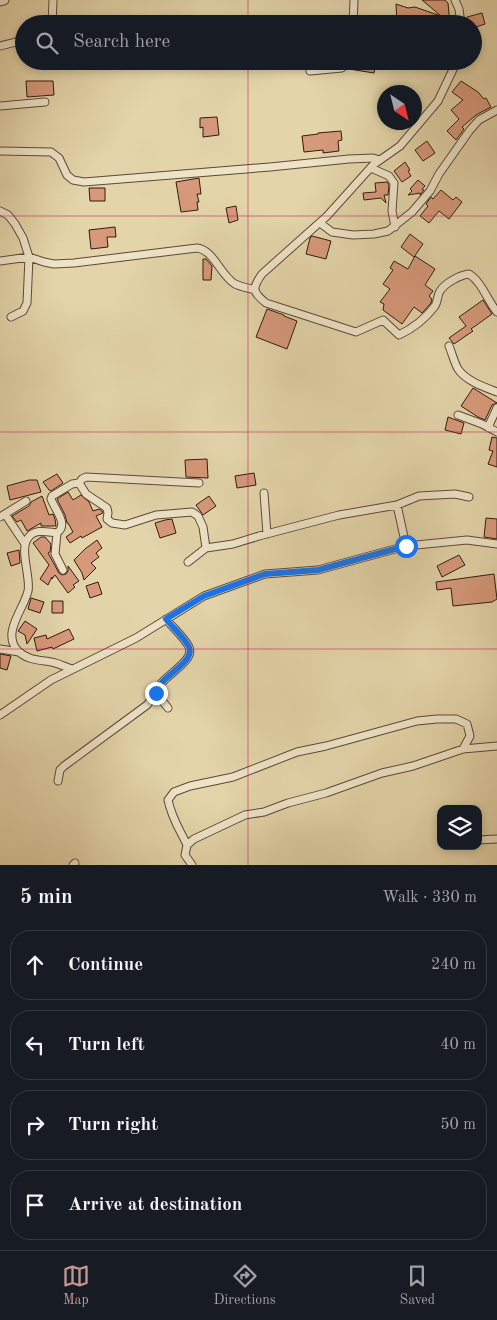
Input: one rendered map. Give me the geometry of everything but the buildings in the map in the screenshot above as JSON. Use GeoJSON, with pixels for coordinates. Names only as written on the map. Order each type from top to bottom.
{"type":"FeatureCollection","features":[{"type":"Feature","properties":{"kind":"street"},"geometry":{"type":"LineString","coordinates":[[0,1],[4,0]]}},
{"type":"Feature","properties":{"kind":"street"},"geometry":{"type":"LineString","coordinates":[[52,15],[53,0]]}},
{"type":"Feature","properties":{"kind":"street"},"geometry":{"type":"LineString","coordinates":[[353,15],[354,0]]}},
{"type":"Feature","properties":{"kind":"street"},"geometry":{"type":"LineString","coordinates":[[455,0],[460,15]]}},
{"type":"Feature","properties":{"kind":"street"},"geometry":{"type":"LineString","coordinates":[[0,46],[15,42]]}},
{"type":"Feature","properties":{"kind":"street"},"geometry":{"type":"LineString","coordinates":[[454,70],[438,101],[400,146],[371,168],[320,222],[262,274],[255,284],[255,290],[258,296],[266,303],[342,328],[356,332],[383,320],[400,335],[421,322],[437,304],[440,292],[450,282],[460,275],[469,274],[476,278],[497,312]]}},
{"type":"Feature","properties":{"kind":"street"},"geometry":{"type":"LineString","coordinates":[[0,106],[45,102]]}},
{"type":"Feature","properties":{"kind":"street"},"geometry":{"type":"LineString","coordinates":[[320,222],[332,232],[353,235],[374,234],[388,231],[395,227],[412,212],[430,191],[439,174],[470,130],[479,120],[497,110]]}},
{"type":"Feature","properties":{"kind":"street"},"geometry":{"type":"LineString","coordinates":[[0,151],[51,152],[59,158],[67,175],[73,180],[84,182],[349,159],[373,158],[380,160]]}},
{"type":"Feature","properties":{"kind":"street"},"geometry":{"type":"LineString","coordinates":[[371,168],[389,176],[394,184],[392,211],[395,227]]}},
{"type":"Feature","properties":{"kind":"street"},"geometry":{"type":"LineString","coordinates":[[0,211],[8,215],[16,224],[29,257],[26,303],[23,311],[10,317]]}},
{"type":"Feature","properties":{"kind":"street"},"geometry":{"type":"LineString","coordinates":[[0,262],[29,257],[54,264],[64,264],[203,248],[234,284],[255,290]]}},
{"type":"Feature","properties":{"kind":"street"},"geometry":{"type":"LineString","coordinates":[[449,346],[463,375],[481,386],[497,392]]}},
{"type":"Feature","properties":{"kind":"street"},"geometry":{"type":"LineString","coordinates":[[489,428],[497,408]]}},
{"type":"Feature","properties":{"kind":"street"},"geometry":{"type":"LineString","coordinates":[[458,415],[497,432]]}},
{"type":"Feature","properties":{"kind":"street"},"geometry":{"type":"LineString","coordinates":[[63,570],[54,554],[57,533],[61,530],[62,520],[51,499],[52,496],[72,484],[79,483],[86,477],[199,483]]}},
{"type":"Feature","properties":{"kind":"street"},"geometry":{"type":"LineString","coordinates":[[79,483],[86,494],[107,508],[107,519],[112,523],[125,525],[156,515],[192,512],[198,516],[203,527],[206,548]]}},
{"type":"Feature","properties":{"kind":"street"},"geometry":{"type":"LineString","coordinates":[[264,493],[267,534]]}},
{"type":"Feature","properties":{"kind":"street"},"geometry":{"type":"LineString","coordinates":[[188,562],[206,548],[233,544],[339,515],[397,505],[419,496],[455,494],[469,497]]}},
{"type":"Feature","properties":{"kind":"street"},"geometry":{"type":"LineString","coordinates":[[25,544],[3,515],[26,501]]}},
{"type":"Feature","properties":{"kind":"street"},"geometry":{"type":"LineString","coordinates":[[397,505],[406,546]]}},
{"type":"Feature","properties":{"kind":"street"},"geometry":{"type":"LineString","coordinates":[[57,533],[41,531],[27,538],[25,544],[29,589],[14,625],[12,637],[14,646],[25,656],[72,669]]}},
{"type":"Feature","properties":{"kind":"street"},"geometry":{"type":"LineString","coordinates":[[0,715],[51,680],[136,638],[204,596],[265,574],[318,570],[406,546],[467,540],[497,544]]}},
{"type":"Feature","properties":{"kind":"street"},"geometry":{"type":"LineString","coordinates":[[58,781],[60,770],[64,766],[147,705],[156,693],[159,684],[181,666],[190,653],[186,642],[166,619]]}},
{"type":"Feature","properties":{"kind":"street"},"geometry":{"type":"LineString","coordinates":[[0,649],[19,652]]}},
{"type":"Feature","properties":{"kind":"street"},"geometry":{"type":"LineString","coordinates":[[156,693],[168,708]]}},
{"type":"Feature","properties":{"kind":"street"},"geometry":{"type":"LineString","coordinates":[[192,865],[185,855],[187,845],[172,818],[168,800],[174,792],[190,786],[233,776],[297,752],[417,721],[437,718],[456,719],[467,724],[470,736],[463,749]]}},
{"type":"Feature","properties":{"kind":"street"},"geometry":{"type":"LineString","coordinates":[[187,845],[208,832],[245,815],[264,812],[382,773],[413,766],[463,749],[497,746]]}},
{"type":"Feature","properties":{"kind":"street"},"geometry":{"type":"LineString","coordinates":[[482,840],[497,839]]}},
{"type":"Feature","properties":{"kind":"route"},"geometry":{"type":"LineString","coordinates":[[156,693],[159,684],[181,666],[190,653],[186,642],[166,619],[204,596],[265,574],[318,570],[406,546]]}}]}
